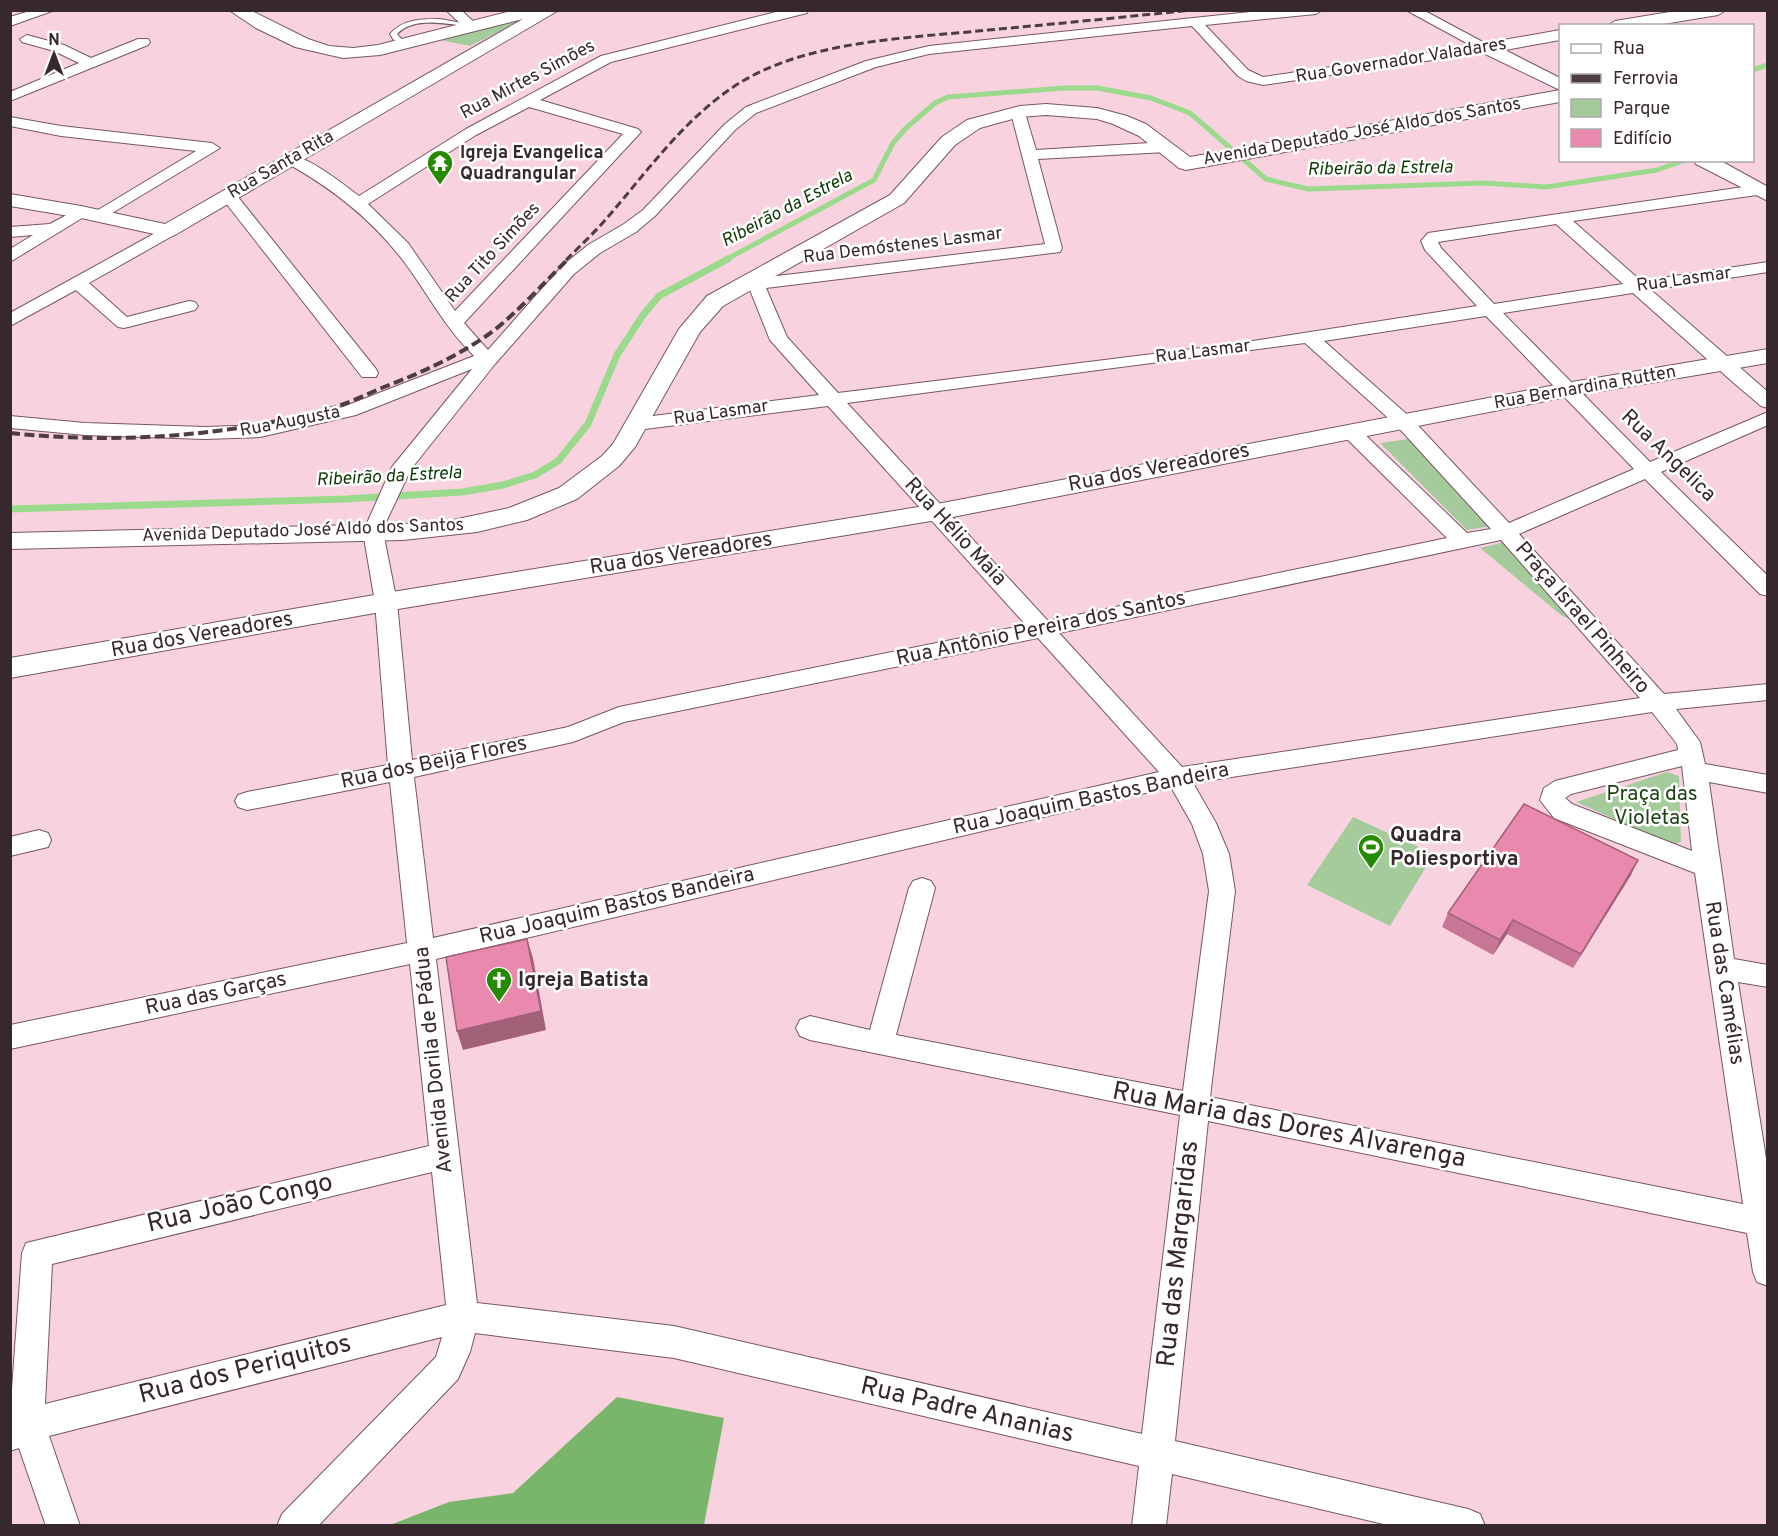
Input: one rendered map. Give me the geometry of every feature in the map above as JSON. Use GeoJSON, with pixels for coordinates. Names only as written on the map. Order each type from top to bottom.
{"type":"FeatureCollection","features":[{"type":"Feature","properties":{"kind":"street"},"geometry":{"type":"LineString","coordinates":[[11,21],[49,10]]}},
{"type":"Feature","properties":{"kind":"street"},"geometry":{"type":"LineString","coordinates":[[237,10],[292,39],[323,50],[363,53],[380,51],[470,25],[538,10]]}},
{"type":"Feature","properties":{"kind":"street"},"geometry":{"type":"LineString","coordinates":[[452,10],[470,25]]}},
{"type":"Feature","properties":{"kind":"street","name":"Rua Santa Rita"},"geometry":{"type":"LineString","coordinates":[[10,321],[551,10]]}},
{"type":"Feature","properties":{"kind":"street","name":"Rua Mirtes Simões"},"geometry":{"type":"LineString","coordinates":[[357,204],[471,132],[589,66],[626,52],[802,10]]}},
{"type":"Feature","properties":{"kind":"street"},"geometry":{"type":"LineString","coordinates":[[374,527],[402,468],[509,335],[568,270],[594,249],[630,228],[649,213],[730,127],[758,107],[851,71],[903,55],[978,43],[1316,10]]}},
{"type":"Feature","properties":{"kind":"street"},"geometry":{"type":"LineString","coordinates":[[1412,10],[1559,87]]}},
{"type":"Feature","properties":{"kind":"street"},"geometry":{"type":"LineString","coordinates":[[1623,24],[1718,10]]}},
{"type":"Feature","properties":{"kind":"street","name":"Rua Governador Valadares"},"geometry":{"type":"LineString","coordinates":[[1196,23],[1243,73],[1251,78],[1268,81],[1559,35]]}},
{"type":"Feature","properties":{"kind":"street"},"geometry":{"type":"LineString","coordinates":[[27,39],[59,48],[90,63]]}},
{"type":"Feature","properties":{"kind":"street"},"geometry":{"type":"LineString","coordinates":[[10,97],[143,42]]}},
{"type":"Feature","properties":{"kind":"street","name":"Avenida Deputado José Aldo dos Santos"},"geometry":{"type":"LineString","coordinates":[[10,541],[478,524],[530,510],[587,484],[609,464],[637,424],[670,362],[701,315],[715,301],[754,282],[897,199],[916,181],[950,140],[967,127],[993,117],[1018,113],[1074,111],[1107,116],[1138,127],[1186,164],[1559,88]]}},
{"type":"Feature","properties":{"kind":"street","name":"Rua Tito Simões"},"geometry":{"type":"LineString","coordinates":[[455,322],[633,132],[526,101]]}},
{"type":"Feature","properties":{"kind":"street"},"geometry":{"type":"LineString","coordinates":[[1018,113],[1028,155],[1166,147]]}},
{"type":"Feature","properties":{"kind":"street"},"geometry":{"type":"LineString","coordinates":[[10,121],[61,130],[213,148],[90,214],[53,229],[10,257]]}},
{"type":"Feature","properties":{"kind":"street","name":"Rua Demóstenes Lasmar"},"geometry":{"type":"LineString","coordinates":[[754,282],[1054,248],[1028,155]]}},
{"type":"Feature","properties":{"kind":"street"},"geometry":{"type":"LineString","coordinates":[[291,159],[322,175],[357,204],[401,247],[470,344],[489,360]]}},
{"type":"Feature","properties":{"kind":"street"},"geometry":{"type":"LineString","coordinates":[[1707,162],[1762,192]]}},
{"type":"Feature","properties":{"kind":"street"},"geometry":{"type":"LineString","coordinates":[[1560,219],[1762,192]]}},
{"type":"Feature","properties":{"kind":"street"},"geometry":{"type":"LineString","coordinates":[[228,195],[369,373]]}},
{"type":"Feature","properties":{"kind":"street"},"geometry":{"type":"LineString","coordinates":[[10,200],[168,231]]}},
{"type":"Feature","properties":{"kind":"street"},"geometry":{"type":"LineString","coordinates":[[1560,219],[1767,402]]}},
{"type":"Feature","properties":{"kind":"street","name":"Rua Angelica"},"geometry":{"type":"LineString","coordinates":[[1560,219],[1434,237],[1429,242],[1436,253],[1566,390],[1767,589]]}},
{"type":"Feature","properties":{"kind":"street"},"geometry":{"type":"LineString","coordinates":[[10,232],[53,229]]}},
{"type":"Feature","properties":{"kind":"street","name":"Rua Lasmar"},"geometry":{"type":"LineString","coordinates":[[637,424],[1221,351],[1488,308],[1767,267]]}},
{"type":"Feature","properties":{"kind":"street"},"geometry":{"type":"LineString","coordinates":[[77,282],[124,323],[189,306]]}},
{"type":"Feature","properties":{"kind":"street","name":"Rua Hélio Maia"},"geometry":{"type":"LineString","coordinates":[[754,282],[771,329],[779,340],[1045,629],[1177,777]]}},
{"type":"Feature","properties":{"kind":"street","name":"Praça Israel Pinheiro"},"geometry":{"type":"LineString","coordinates":[[1310,338],[1404,422],[1506,532],[1658,703]]}},
{"type":"Feature","properties":{"kind":"street","name":"Rua Bernardina Rutten"},"geometry":{"type":"LineString","coordinates":[[1404,422],[1566,390],[1767,356]]}},
{"type":"Feature","properties":{"kind":"street","name":"Rua Augusta"},"geometry":{"type":"LineString","coordinates":[[10,422],[85,429],[231,434],[261,432],[349,411],[475,361],[489,360]]}},
{"type":"Feature","properties":{"kind":"street"},"geometry":{"type":"LineString","coordinates":[[1506,532],[1767,418]]}},
{"type":"Feature","properties":{"kind":"street"},"geometry":{"type":"LineString","coordinates":[[1350,431],[1404,422]]}},
{"type":"Feature","properties":{"kind":"street"},"geometry":{"type":"LineString","coordinates":[[1350,431],[1462,540]]}},
{"type":"Feature","properties":{"kind":"street","name":"Rua dos Vereadores"},"geometry":{"type":"LineString","coordinates":[[10,668],[386,602],[937,512],[1350,431]]}},
{"type":"Feature","properties":{"kind":"street","name":"Avenida Dorila de Pádua"},"geometry":{"type":"LineString","coordinates":[[294,1526],[447,1368],[454,1352],[463,1316],[401,771],[386,602],[374,527]]}},
{"type":"Feature","properties":{"kind":"street","name":"Praça Israel Pinheiro"},"geometry":{"type":"LineString","coordinates":[[1462,540],[1506,532]]}},
{"type":"Feature","properties":{"kind":"street","name":"Rua Antônio Pereira dos Santos"},"geometry":{"type":"LineString","coordinates":[[619,715],[1045,629],[1462,540]]}},
{"type":"Feature","properties":{"kind":"street","name":"Rua Joaquim Bastos Bandeira"},"geometry":{"type":"LineString","coordinates":[[422,951],[1177,777],[1658,703],[1767,692]]}},
{"type":"Feature","properties":{"kind":"street","name":"Rua das Camélias"},"geometry":{"type":"LineString","coordinates":[[1658,703],[1688,742],[1693,763],[1707,867],[1763,1222],[1767,1272]]}},
{"type":"Feature","properties":{"kind":"street","name":"Rua dos Beija Flores"},"geometry":{"type":"LineString","coordinates":[[247,801],[573,734],[619,715]]}},
{"type":"Feature","properties":{"kind":"street"},"geometry":{"type":"LineString","coordinates":[[1707,867],[1563,811],[1552,800],[1553,794],[1563,787],[1693,763],[1767,784]]}},
{"type":"Feature","properties":{"kind":"street","name":"Rua das Margaridas"},"geometry":{"type":"LineString","coordinates":[[1149,1526],[1195,1106],[1222,891],[1216,854],[1204,823],[1177,777]]}},
{"type":"Feature","properties":{"kind":"street"},"geometry":{"type":"LineString","coordinates":[[10,847],[39,840]]}},
{"type":"Feature","properties":{"kind":"street"},"geometry":{"type":"LineString","coordinates":[[880,1044],[922,888]]}},
{"type":"Feature","properties":{"kind":"street","name":"Rua das Garças"},"geometry":{"type":"LineString","coordinates":[[10,1037],[422,951]]}},
{"type":"Feature","properties":{"kind":"street"},"geometry":{"type":"LineString","coordinates":[[1723,968],[1767,976]]}},
{"type":"Feature","properties":{"kind":"street","name":"Rua Maria das Dores Alvarenga"},"geometry":{"type":"LineString","coordinates":[[810,1028],[1763,1222]]}},
{"type":"Feature","properties":{"kind":"street","name":"Rua João Congo"},"geometry":{"type":"LineString","coordinates":[[19,1430],[37,1253],[444,1156]]}},
{"type":"Feature","properties":{"kind":"street","name":"Rua Padre Ananias"},"geometry":{"type":"LineString","coordinates":[[463,1316],[674,1342],[1468,1526]]}},
{"type":"Feature","properties":{"kind":"street","name":"Rua dos Periquitos"},"geometry":{"type":"LineString","coordinates":[[19,1430],[463,1316]]}},
{"type":"Feature","properties":{"kind":"street"},"geometry":{"type":"LineString","coordinates":[[19,1430],[63,1526]]}},
{"type":"Feature","properties":{"kind":"green space"},"geometry":{"type":"Polygon","coordinates":[[[525,18],[470,46],[435,39],[525,18]]]}},
{"type":"Feature","properties":{"kind":"green space"},"geometry":{"type":"Polygon","coordinates":[[[1408,439],[1492,526],[1467,530],[1380,443],[1408,439]]]}},
{"type":"Feature","properties":{"kind":"green space"},"geometry":{"type":"Polygon","coordinates":[[[1509,541],[1577,623],[1561,615],[1480,548],[1509,541]]]}},
{"type":"Feature","properties":{"kind":"green space","name":"Praça das Violetas"},"geometry":{"type":"Polygon","coordinates":[[[1667,772],[1679,776],[1681,842],[1672,845],[1576,802],[1667,772]]]}},
{"type":"Feature","properties":{"kind":"green space","name":"Quadra Poliesportiva"},"geometry":{"type":"Polygon","coordinates":[[[1353,817],[1434,854],[1390,926],[1307,885],[1353,817]]]}},
{"type":"Feature","properties":{"kind":"green space"},"geometry":{"type":"Polygon","coordinates":[[[617,1397],[724,1418],[704,1525],[390,1525],[449,1502],[513,1493],[617,1397]]]}},
{"type":"Feature","properties":{"kind":"building"},"geometry":{"type":"Polygon","coordinates":[[[1524,804],[1638,860],[1581,954],[1513,920],[1500,940],[1448,913],[1524,804]]]}},
{"type":"Feature","properties":{"kind":"building","name":"Igreja Batista"},"geometry":{"type":"Polygon","coordinates":[[[527,939],[541,1011],[457,1031],[446,957],[527,939]]]}},
{"type":"Feature","properties":{"kind":"waterway","name":"Ribeirão da Estrela"},"geometry":{"type":"LineString","coordinates":[[1754,69],[1768,65]]}},
{"type":"Feature","properties":{"kind":"waterway","name":"Ribeirão da Estrela"},"geometry":{"type":"LineString","coordinates":[[725,260],[874,180],[893,143],[906,128],[935,103],[948,97],[1064,88],[1097,88],[1151,98],[1190,113],[1266,179],[1308,189],[1484,183],[1546,187],[1657,170],[1679,162]]}},
{"type":"Feature","properties":{"kind":"waterway","name":"Ribeirão da Estrela"},"geometry":{"type":"LineString","coordinates":[[10,509],[346,499],[462,492],[503,485],[535,475],[558,461],[588,424],[617,355],[643,315],[659,296],[728,259]]}},
{"type":"Feature","properties":{"kind":"railway"},"geometry":{"type":"LineString","coordinates":[[566,260],[602,223],[692,120],[726,92],[754,75],[785,62],[818,52],[886,40],[1192,10]]}},
{"type":"Feature","properties":{"kind":"railway"},"geometry":{"type":"LineString","coordinates":[[10,433],[89,438],[169,436],[247,427],[332,408],[425,370],[477,342],[509,318],[568,259]]}},
{"type":"Feature","properties":{"kind":"place","name":"Igreja Evangelica Quadrangular"},"geometry":{"type":"Point","coordinates":[440,186]}},
{"type":"Feature","properties":{"kind":"place","name":"Quadra Poliesportiva"},"geometry":{"type":"Point","coordinates":[1371,870]}},
{"type":"Feature","properties":{"kind":"place","name":"Igreja Batista"},"geometry":{"type":"Point","coordinates":[499,1003]}}]}
